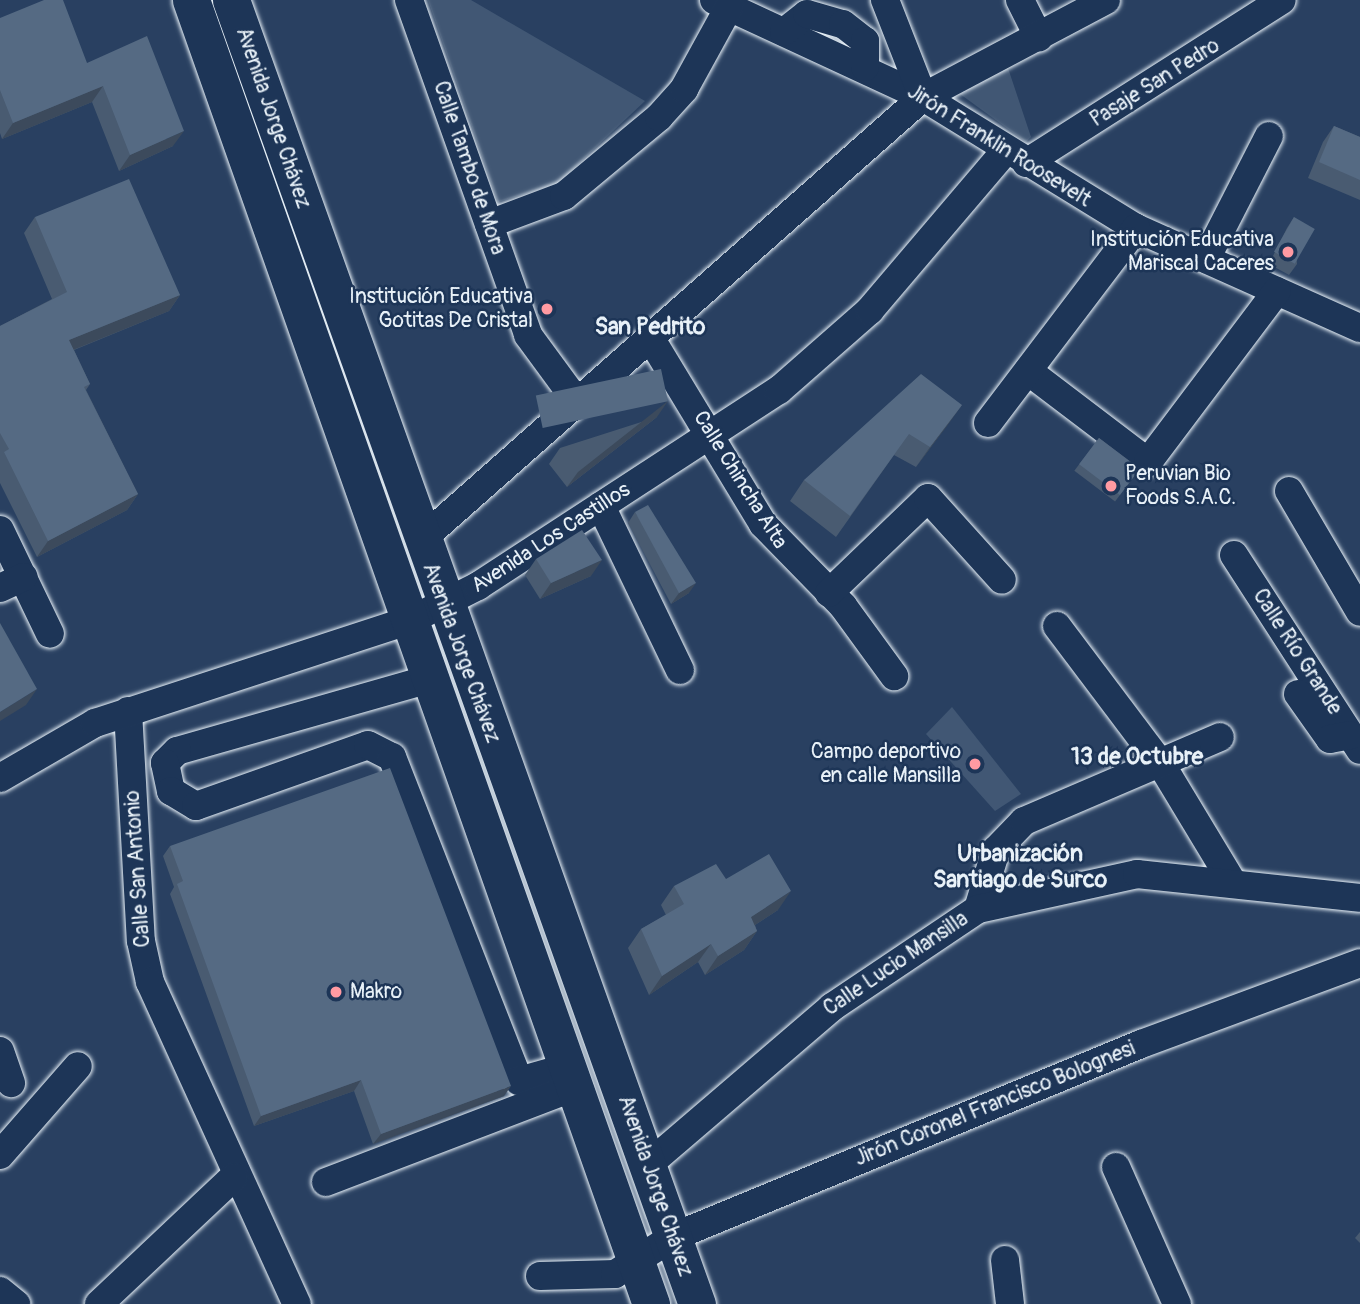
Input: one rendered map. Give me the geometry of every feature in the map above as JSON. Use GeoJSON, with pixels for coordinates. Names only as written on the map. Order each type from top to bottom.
{"type":"FeatureCollection","features":[{"type":"Feature","properties":{"kind":"main road","name":"Avenida Jorge Chávez"},"geometry":{"type":"LineString","coordinates":[[191,0],[428,613],[649,1164],[697,1304]]}},
{"type":"Feature","properties":{"kind":"main road","name":"Avenida Jorge Chávez"},"geometry":{"type":"LineString","coordinates":[[231,0],[421,540],[433,678],[651,1304]]}},
{"type":"Feature","properties":{"kind":"street","name":"Calle Tambo de Mora"},"geometry":{"type":"LineString","coordinates":[[410,0],[528,335],[578,403]]}},
{"type":"Feature","properties":{"kind":"street"},"geometry":{"type":"LineString","coordinates":[[885,0],[923,97]]}},
{"type":"Feature","properties":{"kind":"street"},"geometry":{"type":"LineString","coordinates":[[1020,0],[1039,38]]}},
{"type":"Feature","properties":{"kind":"street"},"geometry":{"type":"LineString","coordinates":[[421,540],[651,340],[923,97],[1039,38],[1106,0]]}},
{"type":"Feature","properties":{"kind":"street","name":"Pasaje San Pedro"},"geometry":{"type":"LineString","coordinates":[[1016,156],[1282,0]]}},
{"type":"Feature","properties":{"kind":"street"},"geometry":{"type":"LineString","coordinates":[[489,224],[565,196],[659,117],[684,89],[722,4]]}},
{"type":"Feature","properties":{"kind":"street","name":"Jirón Franklin Roosevelt"},"geometry":{"type":"LineString","coordinates":[[722,4],[791,24],[867,62],[1136,229],[1360,328]]}},
{"type":"Feature","properties":{"kind":"street"},"geometry":{"type":"LineString","coordinates":[[791,24],[811,5],[844,10],[869,34],[867,62]]}},
{"type":"Feature","properties":{"kind":"street"},"geometry":{"type":"LineString","coordinates":[[1206,259],[1269,136]]}},
{"type":"Feature","properties":{"kind":"street","name":"Avenida Los Castillos"},"geometry":{"type":"LineString","coordinates":[[0,778],[128,711],[428,613],[601,506],[779,390],[870,310],[1016,156]]}},
{"type":"Feature","properties":{"kind":"street"},"geometry":{"type":"LineString","coordinates":[[988,423],[1136,229]]}},
{"type":"Feature","properties":{"kind":"street"},"geometry":{"type":"LineString","coordinates":[[1028,372],[1148,462],[1277,291]]}},
{"type":"Feature","properties":{"kind":"street","name":"Calle Chincha Alta"},"geometry":{"type":"LineString","coordinates":[[651,340],[711,434],[763,524],[829,593],[894,676]]}},
{"type":"Feature","properties":{"kind":"street"},"geometry":{"type":"LineString","coordinates":[[1289,491],[1360,612]]}},
{"type":"Feature","properties":{"kind":"street"},"geometry":{"type":"LineString","coordinates":[[829,593],[928,498],[1002,580]]}},
{"type":"Feature","properties":{"kind":"street"},"geometry":{"type":"LineString","coordinates":[[601,506],[680,670]]}},
{"type":"Feature","properties":{"kind":"street"},"geometry":{"type":"LineString","coordinates":[[0,530],[12,583],[50,634]]}},
{"type":"Feature","properties":{"kind":"street","name":"Calle Río Grande"},"geometry":{"type":"LineString","coordinates":[[1234,555],[1355,742]]}},
{"type":"Feature","properties":{"kind":"street"},"geometry":{"type":"LineString","coordinates":[[1057,626],[1161,764],[1231,880]]}},
{"type":"Feature","properties":{"kind":"street"},"geometry":{"type":"LineString","coordinates":[[368,745],[196,806],[171,791],[165,763],[177,751],[433,678]]}},
{"type":"Feature","properties":{"kind":"street"},"geometry":{"type":"LineString","coordinates":[[1298,694],[1330,739],[1355,742]]}},
{"type":"Feature","properties":{"kind":"street"},"geometry":{"type":"LineString","coordinates":[[350,702],[368,745],[392,757],[519,1081],[572,1077]]}},
{"type":"Feature","properties":{"kind":"street","name":"Calle San Antonio"},"geometry":{"type":"LineString","coordinates":[[128,711],[141,941],[150,982],[234,1178],[297,1304]]}},
{"type":"Feature","properties":{"kind":"street"},"geometry":{"type":"LineString","coordinates":[[978,909],[1008,833],[1220,737]]}},
{"type":"Feature","properties":{"kind":"street","name":"Calle Lucio Mansilla"},"geometry":{"type":"LineString","coordinates":[[649,1164],[832,1007],[978,909],[1136,874],[1231,880],[1360,898]]}},
{"type":"Feature","properties":{"kind":"street","name":"Jirón Coronel Francisco Bolognesi"},"geometry":{"type":"LineString","coordinates":[[540,1276],[615,1274],[634,1258],[673,1237],[1141,1044],[1360,963]]}},
{"type":"Feature","properties":{"kind":"street"},"geometry":{"type":"LineString","coordinates":[[0,1051],[11,1083]]}},
{"type":"Feature","properties":{"kind":"street"},"geometry":{"type":"LineString","coordinates":[[0,1155],[78,1066]]}},
{"type":"Feature","properties":{"kind":"street"},"geometry":{"type":"LineString","coordinates":[[326,1182],[572,1077]]}},
{"type":"Feature","properties":{"kind":"street"},"geometry":{"type":"LineString","coordinates":[[1116,1167],[1177,1304]]}},
{"type":"Feature","properties":{"kind":"street"},"geometry":{"type":"LineString","coordinates":[[99,1304],[234,1178]]}},
{"type":"Feature","properties":{"kind":"street"},"geometry":{"type":"LineString","coordinates":[[1005,1260],[1010,1304]]}},
{"type":"Feature","properties":{"kind":"street"},"geometry":{"type":"LineString","coordinates":[[0,1291],[16,1304]]}},
{"type":"Feature","properties":{"kind":"shaded area"},"geometry":{"type":"Polygon","coordinates":[[[428,0],[471,0],[645,101],[557,184],[498,202],[428,0]]]}},
{"type":"Feature","properties":{"kind":"shaded area"},"geometry":{"type":"Polygon","coordinates":[[[1007,65],[1031,137],[1026,142],[960,94],[1007,65]]]}},
{"type":"Feature","properties":{"kind":"shaded area"},"geometry":{"type":"Polygon","coordinates":[[[443,631],[653,1219],[645,1219],[430,634],[443,631]]]}},
{"type":"Feature","properties":{"kind":"shaded area","name":"Campo deportivo en calle Mansilla"},"geometry":{"type":"Polygon","coordinates":[[[952,707],[1021,794],[995,811],[926,734],[952,707]]]}},
{"type":"Feature","properties":{"kind":"building"},"geometry":{"type":"Polygon","coordinates":[[[44,0],[63,0],[87,63],[147,36],[184,131],[130,155],[103,86],[13,123],[0,90],[0,18],[44,0]]]}},
{"type":"Feature","properties":{"kind":"building"},"geometry":{"type":"Polygon","coordinates":[[[1334,126],[1360,137],[1360,180],[1319,162],[1334,126]]]}},
{"type":"Feature","properties":{"kind":"building"},"geometry":{"type":"Polygon","coordinates":[[[129,179],[180,295],[69,340],[90,384],[84,387],[138,494],[48,541],[4,452],[9,449],[0,433],[0,326],[67,292],[35,217],[129,179]]]}},
{"type":"Feature","properties":{"kind":"building","name":"Institución Educativa Mariscal Caceres"},"geometry":{"type":"Polygon","coordinates":[[[1294,217],[1315,229],[1295,264],[1274,252],[1294,217]]]}},
{"type":"Feature","properties":{"kind":"building"},"geometry":{"type":"Polygon","coordinates":[[[661,369],[668,401],[543,428],[536,396],[661,369]]]}},
{"type":"Feature","properties":{"kind":"building"},"geometry":{"type":"Polygon","coordinates":[[[921,374],[962,405],[930,447],[909,434],[850,516],[804,480],[921,374]]]}},
{"type":"Feature","properties":{"kind":"building","name":"Peruvian Bio Foods S.A.C."},"geometry":{"type":"Polygon","coordinates":[[[1099,438],[1140,469],[1120,495],[1079,464],[1099,438]]]}},
{"type":"Feature","properties":{"kind":"building"},"geometry":{"type":"Polygon","coordinates":[[[648,505],[696,583],[679,593],[635,512],[648,505]]]}},
{"type":"Feature","properties":{"kind":"building"},"geometry":{"type":"Polygon","coordinates":[[[582,530],[602,560],[551,583],[536,559],[582,530]]]}},
{"type":"Feature","properties":{"kind":"building"},"geometry":{"type":"Polygon","coordinates":[[[0,623],[37,689],[0,712],[0,623]]]}},
{"type":"Feature","properties":{"kind":"building","name":"Makro"},"geometry":{"type":"Polygon","coordinates":[[[390,768],[511,1086],[381,1134],[361,1080],[261,1116],[177,884],[183,881],[170,846],[390,768]]]}},
{"type":"Feature","properties":{"kind":"building"},"geometry":{"type":"Polygon","coordinates":[[[769,854],[791,891],[751,917],[757,931],[718,956],[711,944],[662,976],[641,929],[684,904],[674,886],[716,864],[726,879],[769,854]]]}},
{"type":"Feature","properties":{"kind":"place","name":"Institución Educativa Mariscal Caceres"},"geometry":{"type":"Point","coordinates":[1288,252]}},
{"type":"Feature","properties":{"kind":"place","name":"Institución Educativa Gotitas De Cristal"},"geometry":{"type":"Point","coordinates":[547,309]}},
{"type":"Feature","properties":{"kind":"place","name":"Peruvian Bio Foods S.A.C."},"geometry":{"type":"Point","coordinates":[1111,486]}},
{"type":"Feature","properties":{"kind":"place","name":"Campo deportivo en calle Mansilla"},"geometry":{"type":"Point","coordinates":[975,764]}},
{"type":"Feature","properties":{"kind":"place","name":"Makro"},"geometry":{"type":"Point","coordinates":[336,992]}},
{"type":"Feature","properties":{"kind":"district","name":"San Pedrito"},"geometry":{"type":"Point","coordinates":[650,327]}},
{"type":"Feature","properties":{"kind":"district","name":"13 de Octubre"},"geometry":{"type":"Point","coordinates":[1137,757]}},
{"type":"Feature","properties":{"kind":"district","name":"Urbanización Santiago de Surco"},"geometry":{"type":"Point","coordinates":[1020,867]}}]}
